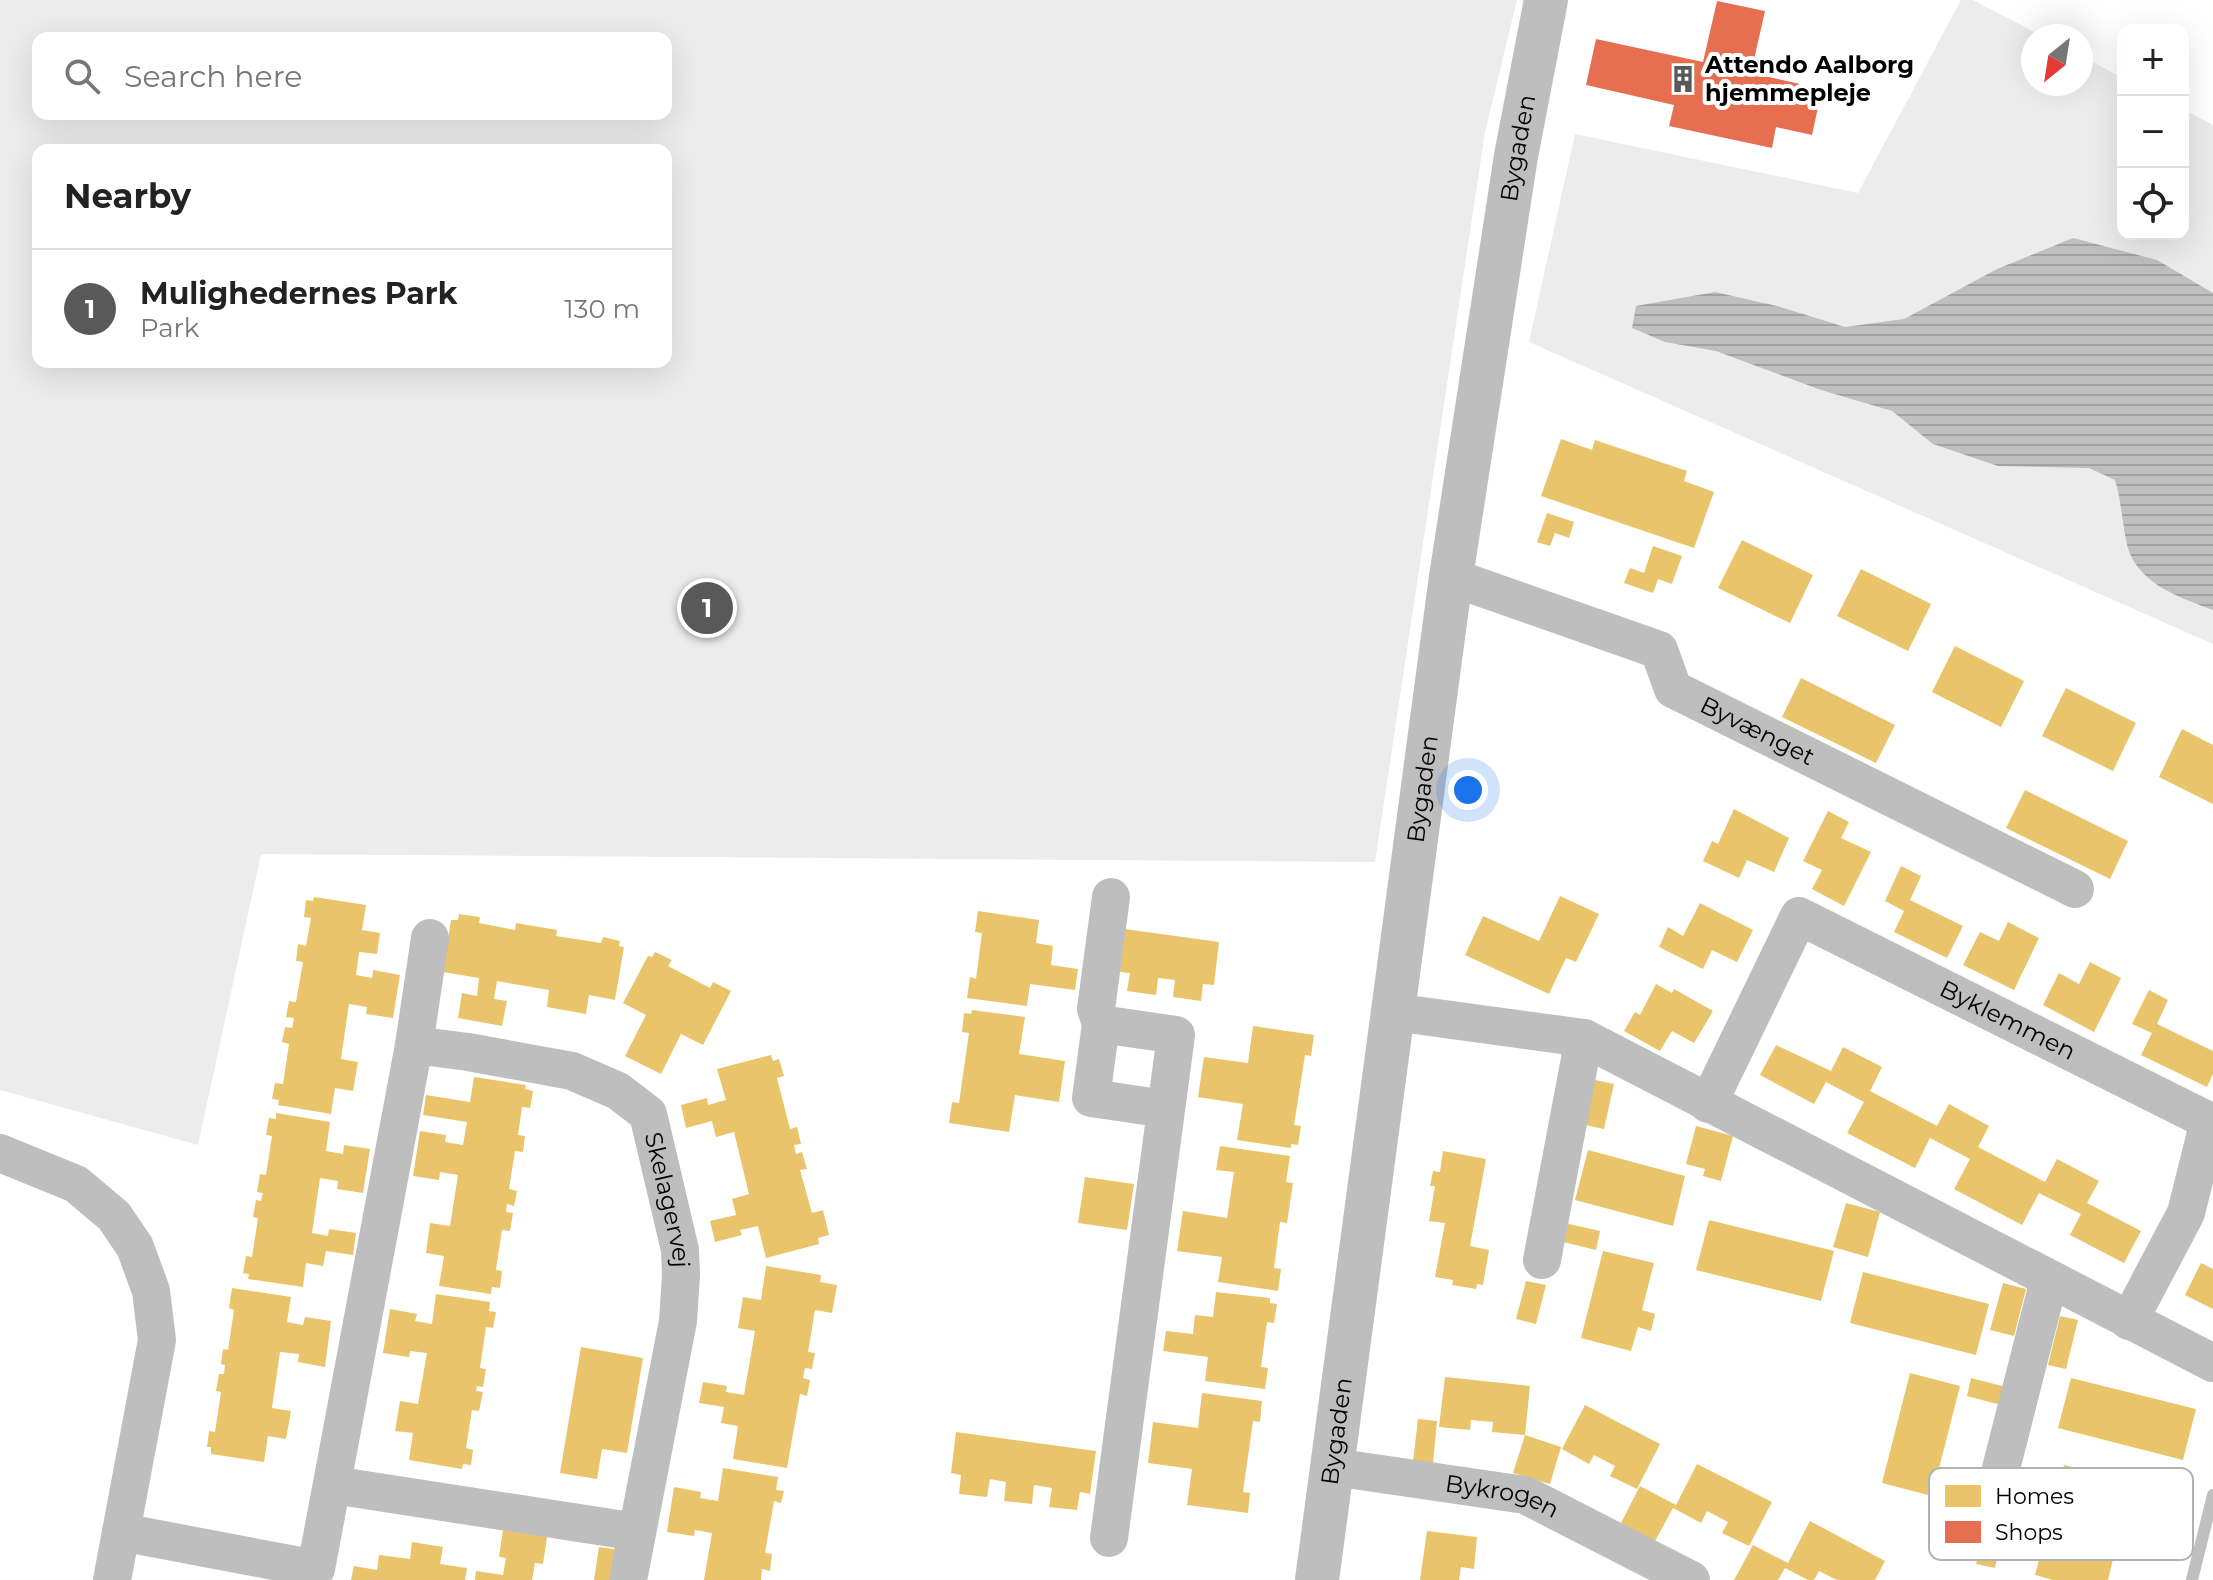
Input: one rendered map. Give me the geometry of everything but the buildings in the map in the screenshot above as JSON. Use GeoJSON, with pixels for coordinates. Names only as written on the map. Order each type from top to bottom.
{"type":"FeatureCollection","features":[{"type":"Feature","properties":{"kind":"street","name":"Bygaden"},"geometry":{"type":"LineString","coordinates":[[1317,1580],[1451,577],[1516,156],[1546,0]]}},
{"type":"Feature","properties":{"kind":"street","name":"Byvænget"},"geometry":{"type":"LineString","coordinates":[[1451,577],[1659,650],[1673,689],[2075,889]]}},
{"type":"Feature","properties":{"kind":"street"},"geometry":{"type":"LineString","coordinates":[[1111,897],[1096,1009],[1101,1024],[1091,1098],[1166,1109]]}},
{"type":"Feature","properties":{"kind":"street","name":"Byklemmen"},"geometry":{"type":"LineString","coordinates":[[1708,1104],[1799,916],[2209,1121],[2186,1213],[2129,1321]]}},
{"type":"Feature","properties":{"kind":"street"},"geometry":{"type":"LineString","coordinates":[[121,1532],[316,1569],[414,1045],[430,938]]}},
{"type":"Feature","properties":{"kind":"street"},"geometry":{"type":"LineString","coordinates":[[1393,1012],[1584,1038],[2213,1363]]}},
{"type":"Feature","properties":{"kind":"street"},"geometry":{"type":"LineString","coordinates":[[1101,1024],[1176,1035],[1109,1538]]}},
{"type":"Feature","properties":{"kind":"street"},"geometry":{"type":"LineString","coordinates":[[1542,1260],[1584,1038]]}},
{"type":"Feature","properties":{"kind":"street","name":"Skelagervej"},"geometry":{"type":"LineString","coordinates":[[414,1045],[572,1071],[618,1091],[648,1114],[680,1250],[681,1275],[678,1321],[628,1580]]}},
{"type":"Feature","properties":{"kind":"street"},"geometry":{"type":"LineString","coordinates":[[0,1153],[76,1184],[114,1216],[135,1247],[151,1291],[157,1340],[112,1580]]}},
{"type":"Feature","properties":{"kind":"street"},"geometry":{"type":"LineString","coordinates":[[2001,1468],[2049,1280]]}},
{"type":"Feature","properties":{"kind":"street","name":"Bykrogen"},"geometry":{"type":"LineString","coordinates":[[1333,1467],[1525,1495],[1667,1575]]}},
{"type":"Feature","properties":{"kind":"street"},"geometry":{"type":"LineString","coordinates":[[333,1485],[637,1532]]}},
{"type":"Feature","properties":{"kind":"shaded area"},"geometry":{"type":"Polygon","coordinates":[[[0,0],[1517,0],[1485,132],[1375,862],[261,854],[198,1145],[0,1090],[0,0]]]}},
{"type":"Feature","properties":{"kind":"shaded area"},"geometry":{"type":"Polygon","coordinates":[[[1961,0],[1973,0],[2021,25],[2021,96],[2093,96],[2093,62],[2117,75],[2117,240],[2189,240],[2189,112],[2213,125],[2213,644],[1529,342],[1575,134],[1858,193],[1961,0]]]}},
{"type":"Feature","properties":{"kind":"shaded area"},"geometry":{"type":"Polygon","coordinates":[[[2073,238],[2157,260],[2213,293],[2213,610],[2159,586],[2138,567],[2130,555],[2126,540],[2115,480],[2089,468],[1998,466],[1933,444],[1892,411],[1821,390],[1716,351],[1665,342],[1632,328],[1636,306],[1715,292],[1777,306],[1845,327],[1904,319],[1997,269],[2073,238]]]}},
{"type":"Feature","properties":{"kind":"waterway"},"geometry":{"type":"LineString","coordinates":[[2192,1580],[2213,1495]]}},
{"type":"Feature","properties":{"kind":"place","name":"Attendo Aalborg hjemmepleje"},"geometry":{"type":"Point","coordinates":[1683,79]}},
{"type":"Feature","properties":{"kind":"place","name":"Mulighedernes Park"},"geometry":{"type":"Point","coordinates":[707,608]}}]}
